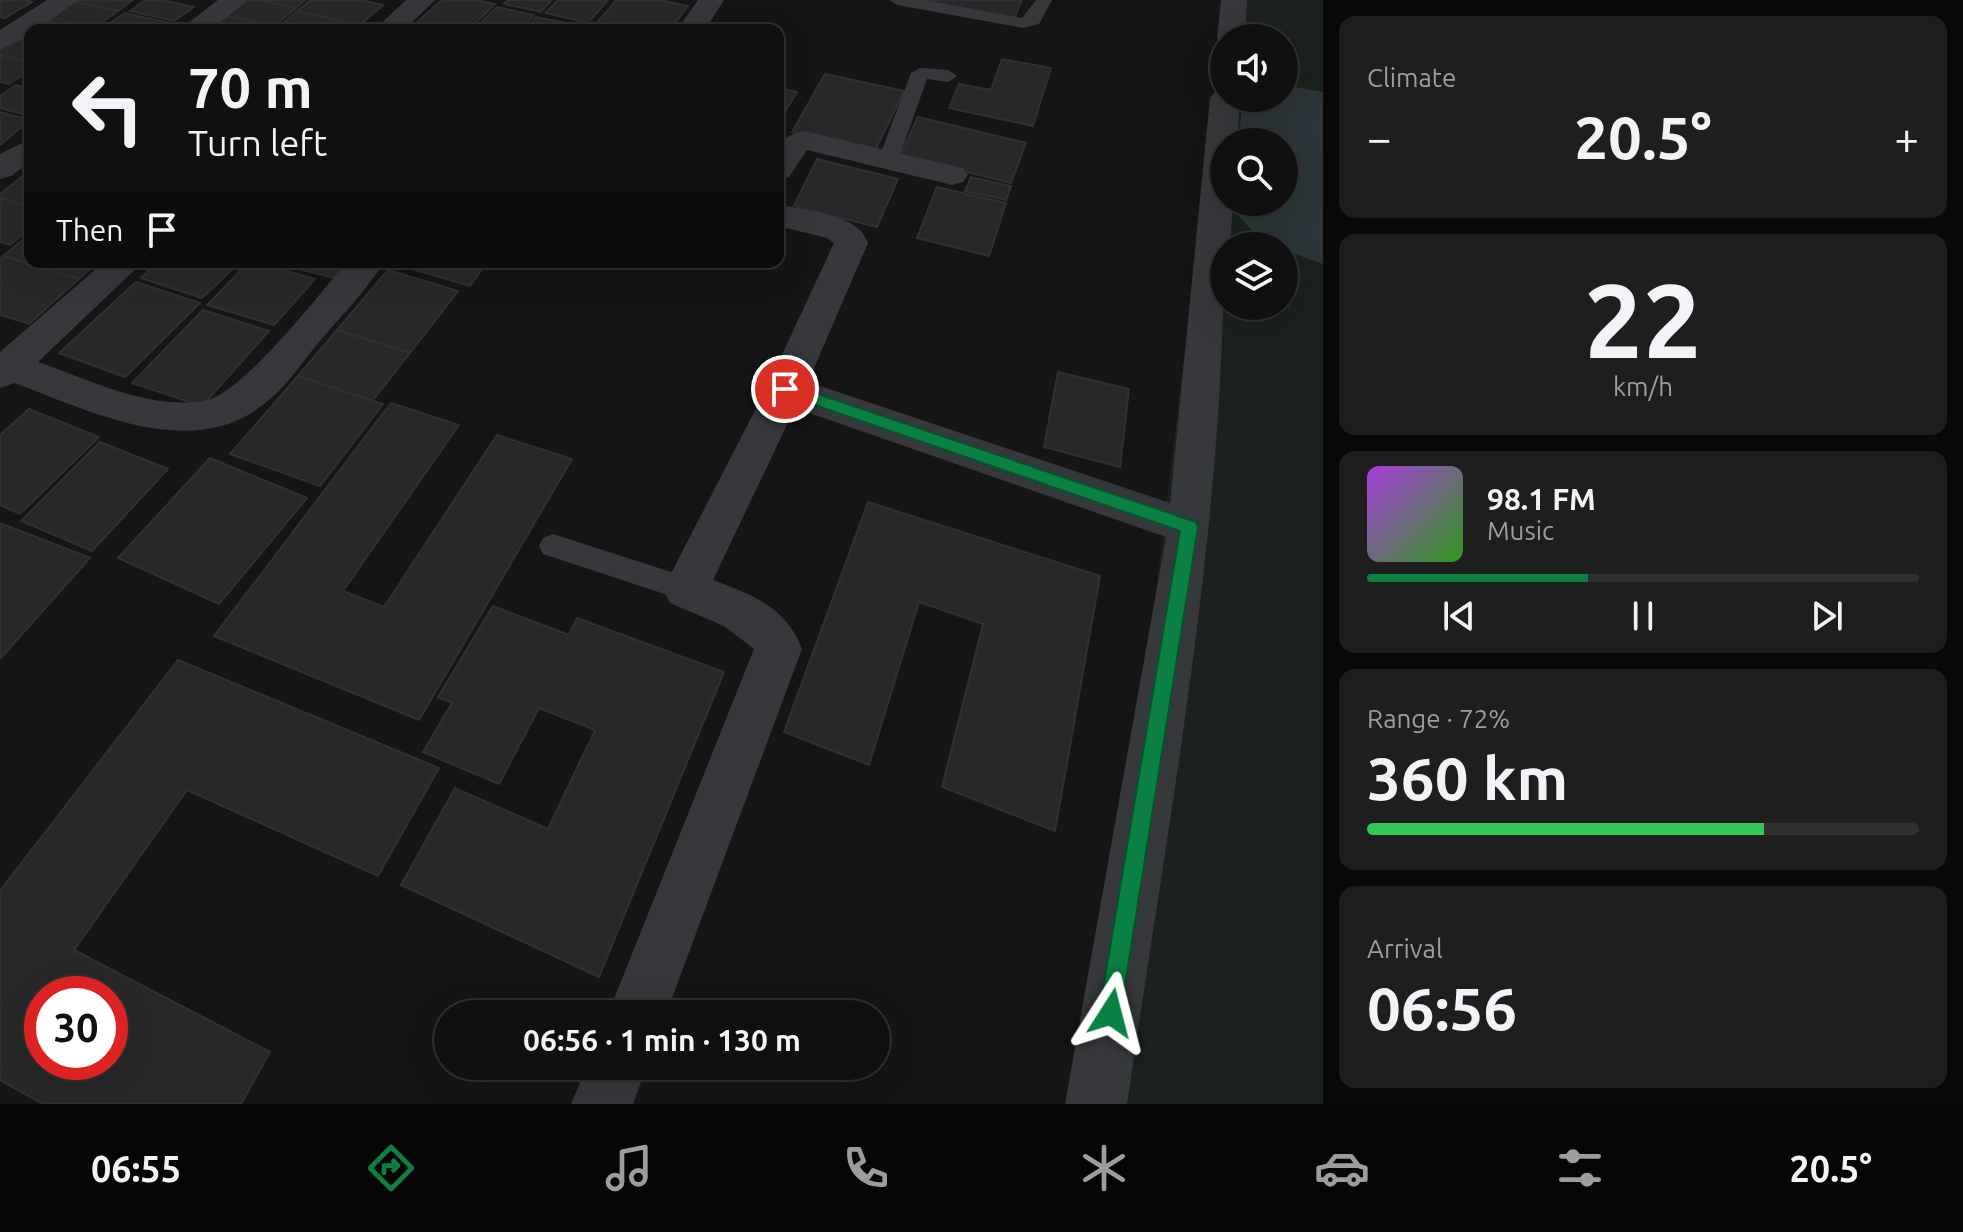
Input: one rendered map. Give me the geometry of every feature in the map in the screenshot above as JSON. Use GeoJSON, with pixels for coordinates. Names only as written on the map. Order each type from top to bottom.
{"type":"FeatureCollection","features":[{"type":"Feature","properties":{"kind":"street"},"geometry":{"type":"LineString","coordinates":[[28,24],[65,0]]}},
{"type":"Feature","properties":{"kind":"street"},"geometry":{"type":"LineString","coordinates":[[201,24],[235,0]]}},
{"type":"Feature","properties":{"kind":"street"},"geometry":{"type":"LineString","coordinates":[[397,24],[422,0]]}},
{"type":"Feature","properties":{"kind":"street"},"geometry":{"type":"LineString","coordinates":[[695,24],[711,0]]}},
{"type":"Feature","properties":{"kind":"street"},"geometry":{"type":"LineString","coordinates":[[1232,24],[1234,0]]}},
{"type":"Feature","properties":{"kind":"street"},"geometry":{"type":"LineString","coordinates":[[0,42],[24,26]]}},
{"type":"Feature","properties":{"kind":"street"},"geometry":{"type":"LineString","coordinates":[[1096,1104],[1189,527],[1224,112]]}},
{"type":"Feature","properties":{"kind":"street"},"geometry":{"type":"LineString","coordinates":[[784,160],[793,145],[804,140],[952,175]]}},
{"type":"Feature","properties":{"kind":"street"},"geometry":{"type":"LineString","coordinates":[[642,1000],[778,649],[777,639],[764,625],[686,589],[785,389],[851,243],[839,230],[784,216]]}},
{"type":"Feature","properties":{"kind":"street"},"geometry":{"type":"LineString","coordinates":[[4,370],[119,268]]}},
{"type":"Feature","properties":{"kind":"street"},"geometry":{"type":"LineString","coordinates":[[4,370],[166,417],[216,413],[236,405],[258,388],[362,268]]}},
{"type":"Feature","properties":{"kind":"street"},"geometry":{"type":"LineString","coordinates":[[785,389],[1189,527]]}},
{"type":"Feature","properties":{"kind":"street"},"geometry":{"type":"LineString","coordinates":[[602,1104],[611,1080]]}},
{"type":"Feature","properties":{"kind":"lane"},"geometry":{"type":"LineString","coordinates":[[897,0],[1023,23],[1033,20],[1044,0]]}},
{"type":"Feature","properties":{"kind":"lane"},"geometry":{"type":"LineString","coordinates":[[888,160],[920,73],[948,76]]}},
{"type":"Feature","properties":{"kind":"lane"},"geometry":{"type":"LineString","coordinates":[[553,546],[686,589]]}},
{"type":"Feature","properties":{"kind":"shaded area"},"geometry":{"type":"Polygon","coordinates":[[[1227,0],[1323,0],[1323,1104],[1094,1104],[1210,141],[1210,216],[1298,216],[1298,128],[1212,128],[1214,112],[1298,112],[1298,24],[1224,24],[1227,0]]]}},
{"type":"Feature","properties":{"kind":"shaded area"},"geometry":{"type":"Polygon","coordinates":[[[1298,88],[1323,92],[1323,264],[1298,255],[1298,232],[1253,232],[1239,216],[1298,216],[1298,128],[1240,128],[1241,112],[1298,112],[1298,88]]]}},
{"type":"Feature","properties":{"kind":"building"},"geometry":{"type":"Polygon","coordinates":[[[0,0],[32,2],[5,18],[0,17],[0,0]]]}},
{"type":"Feature","properties":{"kind":"building"},"geometry":{"type":"Polygon","coordinates":[[[68,0],[118,11],[100,24],[77,24],[43,16],[68,0]]]}},
{"type":"Feature","properties":{"kind":"building"},"geometry":{"type":"Polygon","coordinates":[[[70,0],[133,0],[118,11],[70,0]]]}},
{"type":"Feature","properties":{"kind":"building"},"geometry":{"type":"Polygon","coordinates":[[[145,0],[163,0],[194,7],[174,21],[130,11],[145,0]]]}},
{"type":"Feature","properties":{"kind":"building"},"geometry":{"type":"Polygon","coordinates":[[[247,0],[296,8],[276,24],[227,16],[247,0]]]}},
{"type":"Feature","properties":{"kind":"building"},"geometry":{"type":"Polygon","coordinates":[[[261,0],[305,0],[296,8],[261,0]]]}},
{"type":"Feature","properties":{"kind":"building"},"geometry":{"type":"Polygon","coordinates":[[[311,0],[361,0],[383,5],[361,24],[297,11],[311,0]]]}},
{"type":"Feature","properties":{"kind":"building"},"geometry":{"type":"Polygon","coordinates":[[[442,0],[476,0],[495,4],[474,24],[415,24],[442,0]]]}},
{"type":"Feature","properties":{"kind":"building"},"geometry":{"type":"Polygon","coordinates":[[[508,0],[552,0],[541,12],[504,4],[508,0]]]}},
{"type":"Feature","properties":{"kind":"building"},"geometry":{"type":"Polygon","coordinates":[[[558,0],[608,0],[588,23],[545,13],[558,0]]]}},
{"type":"Feature","properties":{"kind":"building"},"geometry":{"type":"Polygon","coordinates":[[[616,0],[659,0],[688,6],[674,24],[596,24],[616,0]]]}},
{"type":"Feature","properties":{"kind":"building"},"geometry":{"type":"Polygon","coordinates":[[[920,0],[1022,0],[1014,19],[920,0]]]}},
{"type":"Feature","properties":{"kind":"building"},"geometry":{"type":"Polygon","coordinates":[[[497,7],[534,15],[526,24],[479,24],[497,7]]]}},
{"type":"Feature","properties":{"kind":"building"},"geometry":{"type":"Polygon","coordinates":[[[297,11],[356,24],[282,24],[297,11]]]}},
{"type":"Feature","properties":{"kind":"building"},"geometry":{"type":"Polygon","coordinates":[[[125,13],[174,24],[109,24],[125,13]]]}},
{"type":"Feature","properties":{"kind":"building"},"geometry":{"type":"Polygon","coordinates":[[[227,16],[265,24],[217,24],[227,16]]]}},
{"type":"Feature","properties":{"kind":"building"},"geometry":{"type":"Polygon","coordinates":[[[536,17],[571,24],[530,24],[536,17]]]}},
{"type":"Feature","properties":{"kind":"building"},"geometry":{"type":"Polygon","coordinates":[[[43,19],[65,24],[36,24],[43,19]]]}},
{"type":"Feature","properties":{"kind":"building"},"geometry":{"type":"Polygon","coordinates":[[[19,35],[24,36],[24,61],[0,55],[0,47],[19,35]]]}},
{"type":"Feature","properties":{"kind":"building"},"geometry":{"type":"Polygon","coordinates":[[[0,55],[24,61],[24,74],[9,84],[0,82],[0,55]]]}},
{"type":"Feature","properties":{"kind":"building"},"geometry":{"type":"Polygon","coordinates":[[[1002,59],[1051,68],[1033,126],[949,108],[959,84],[991,90],[1002,59]]]}},
{"type":"Feature","properties":{"kind":"building"},"geometry":{"type":"Polygon","coordinates":[[[825,74],[904,91],[875,151],[792,132],[825,74]]]}},
{"type":"Feature","properties":{"kind":"building"},"geometry":{"type":"Polygon","coordinates":[[[16,85],[24,87],[24,114],[0,108],[0,96],[16,85]]]}},
{"type":"Feature","properties":{"kind":"building"},"geometry":{"type":"Polygon","coordinates":[[[784,89],[797,92],[784,113],[784,89]]]}},
{"type":"Feature","properties":{"kind":"building"},"geometry":{"type":"Polygon","coordinates":[[[0,112],[24,118],[24,125],[0,145],[0,112]]]}},
{"type":"Feature","properties":{"kind":"building"},"geometry":{"type":"Polygon","coordinates":[[[918,117],[1026,143],[1011,183],[900,155],[918,117]]]}},
{"type":"Feature","properties":{"kind":"building"},"geometry":{"type":"Polygon","coordinates":[[[817,159],[898,179],[877,227],[794,206],[817,159]]]}},
{"type":"Feature","properties":{"kind":"building"},"geometry":{"type":"Polygon","coordinates":[[[24,175],[24,205],[0,198],[0,194],[24,175]]]}},
{"type":"Feature","properties":{"kind":"building"},"geometry":{"type":"Polygon","coordinates":[[[971,177],[1011,186],[1006,200],[965,191],[971,177]]]}},
{"type":"Feature","properties":{"kind":"building"},"geometry":{"type":"Polygon","coordinates":[[[937,187],[1006,203],[989,256],[917,238],[937,187]]]}},
{"type":"Feature","properties":{"kind":"building"},"geometry":{"type":"Polygon","coordinates":[[[0,198],[24,205],[24,234],[10,245],[0,242],[0,198]]]}},
{"type":"Feature","properties":{"kind":"building"},"geometry":{"type":"Polygon","coordinates":[[[24,239],[24,262],[3,256],[24,239]]]}},
{"type":"Feature","properties":{"kind":"building"},"geometry":{"type":"Polygon","coordinates":[[[3,256],[24,262],[24,268],[43,268],[79,279],[29,324],[0,315],[0,259],[3,256]]]}},
{"type":"Feature","properties":{"kind":"building"},"geometry":{"type":"Polygon","coordinates":[[[43,268],[91,268],[79,279],[43,268]]]}},
{"type":"Feature","properties":{"kind":"building"},"geometry":{"type":"Polygon","coordinates":[[[152,268],[234,268],[202,298],[141,278],[152,268]]]}},
{"type":"Feature","properties":{"kind":"building"},"geometry":{"type":"Polygon","coordinates":[[[243,268],[276,268],[315,279],[274,325],[207,305],[243,268]]]}},
{"type":"Feature","properties":{"kind":"building"},"geometry":{"type":"Polygon","coordinates":[[[295,268],[343,268],[334,278],[295,268]]]}},
{"type":"Feature","properties":{"kind":"building"},"geometry":{"type":"Polygon","coordinates":[[[409,268],[483,268],[470,286],[409,268]]]}},
{"type":"Feature","properties":{"kind":"building"},"geometry":{"type":"Polygon","coordinates":[[[388,270],[458,291],[410,353],[337,330],[388,270]]]}},
{"type":"Feature","properties":{"kind":"building"},"geometry":{"type":"Polygon","coordinates":[[[136,282],[200,303],[125,377],[59,353],[136,282]]]}},
{"type":"Feature","properties":{"kind":"building"},"geometry":{"type":"Polygon","coordinates":[[[203,310],[269,331],[202,406],[132,383],[203,310]]]}},
{"type":"Feature","properties":{"kind":"building"},"geometry":{"type":"Polygon","coordinates":[[[337,330],[410,353],[372,401],[298,376],[337,330]]]}},
{"type":"Feature","properties":{"kind":"building"},"geometry":{"type":"Polygon","coordinates":[[[1058,372],[1129,389],[1120,467],[1044,447],[1058,372]]]}},
{"type":"Feature","properties":{"kind":"building"},"geometry":{"type":"Polygon","coordinates":[[[298,376],[383,404],[320,486],[230,454],[298,376]]]}},
{"type":"Feature","properties":{"kind":"building"},"geometry":{"type":"Polygon","coordinates":[[[391,403],[459,425],[343,591],[384,607],[497,435],[572,459],[419,720],[214,636],[391,403]]]}},
{"type":"Feature","properties":{"kind":"building"},"geometry":{"type":"Polygon","coordinates":[[[29,409],[99,437],[20,514],[0,505],[0,435],[29,409]]]}},
{"type":"Feature","properties":{"kind":"building"},"geometry":{"type":"Polygon","coordinates":[[[100,442],[168,469],[92,551],[21,521],[100,442]]]}},
{"type":"Feature","properties":{"kind":"building"},"geometry":{"type":"Polygon","coordinates":[[[210,458],[307,498],[219,604],[118,558],[210,458]]]}},
{"type":"Feature","properties":{"kind":"building"},"geometry":{"type":"Polygon","coordinates":[[[868,502],[1100,576],[1055,831],[942,787],[983,624],[919,602],[869,765],[784,732],[868,502]]]}},
{"type":"Feature","properties":{"kind":"building"},"geometry":{"type":"Polygon","coordinates":[[[0,523],[90,558],[0,659],[0,523]]]}},
{"type":"Feature","properties":{"kind":"building"},"geometry":{"type":"Polygon","coordinates":[[[493,606],[569,635],[577,618],[724,672],[599,977],[401,885],[455,788],[548,829],[595,730],[539,708],[499,784],[423,752],[452,703],[438,697],[493,606]]]}},
{"type":"Feature","properties":{"kind":"building"},"geometry":{"type":"Polygon","coordinates":[[[178,660],[439,768],[378,876],[187,790],[74,950],[124,976],[24,976],[24,1080],[128,1080],[128,978],[270,1052],[241,1104],[43,1104],[0,1080],[0,891],[178,660]]]}},
{"type":"Feature","properties":{"kind":"route"},"geometry":{"type":"LineString","coordinates":[[785,389],[1189,527],[1111,1013]]}}]}
